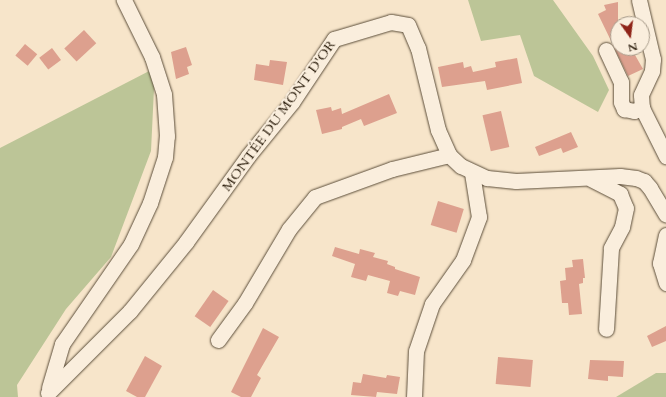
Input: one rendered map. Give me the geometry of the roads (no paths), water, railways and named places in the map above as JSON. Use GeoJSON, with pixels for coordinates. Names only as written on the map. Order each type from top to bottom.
{"type":"FeatureCollection","features":[{"type":"Feature","properties":{"kind":"street"},"geometry":{"type":"LineString","coordinates":[[47,395],[62,344],[131,244],[150,203],[165,157],[167,136],[164,94],[152,57],[124,0]]}},
{"type":"Feature","properties":{"kind":"street"},"geometry":{"type":"LineString","coordinates":[[639,0],[653,59],[652,71],[641,95],[642,108],[666,156]]}},
{"type":"Feature","properties":{"kind":"street","name":"MONTÉE DU MONT D'OR"},"geometry":{"type":"LineString","coordinates":[[47,395],[130,311],[186,242],[248,156],[292,102],[334,39],[391,22],[408,25],[418,48],[438,130],[449,155],[472,173]]}},
{"type":"Feature","properties":{"kind":"street"},"geometry":{"type":"LineString","coordinates":[[606,50],[621,82],[621,102],[624,109],[634,111],[642,108]]}},
{"type":"Feature","properties":{"kind":"street"},"geometry":{"type":"LineString","coordinates":[[218,340],[245,303],[289,230],[315,197],[392,169],[449,155]]}},
{"type":"Feature","properties":{"kind":"street"},"geometry":{"type":"LineString","coordinates":[[414,397],[416,352],[432,304],[463,260],[479,217],[472,173],[487,178],[516,181],[620,176],[644,181],[666,215]]}},
{"type":"Feature","properties":{"kind":"street"},"geometry":{"type":"LineString","coordinates":[[589,177],[620,194],[626,208],[622,227],[611,248],[606,329]]}},
{"type":"Feature","properties":{"kind":"street"},"geometry":{"type":"LineString","coordinates":[[666,235],[660,263],[666,283]]}}]}
